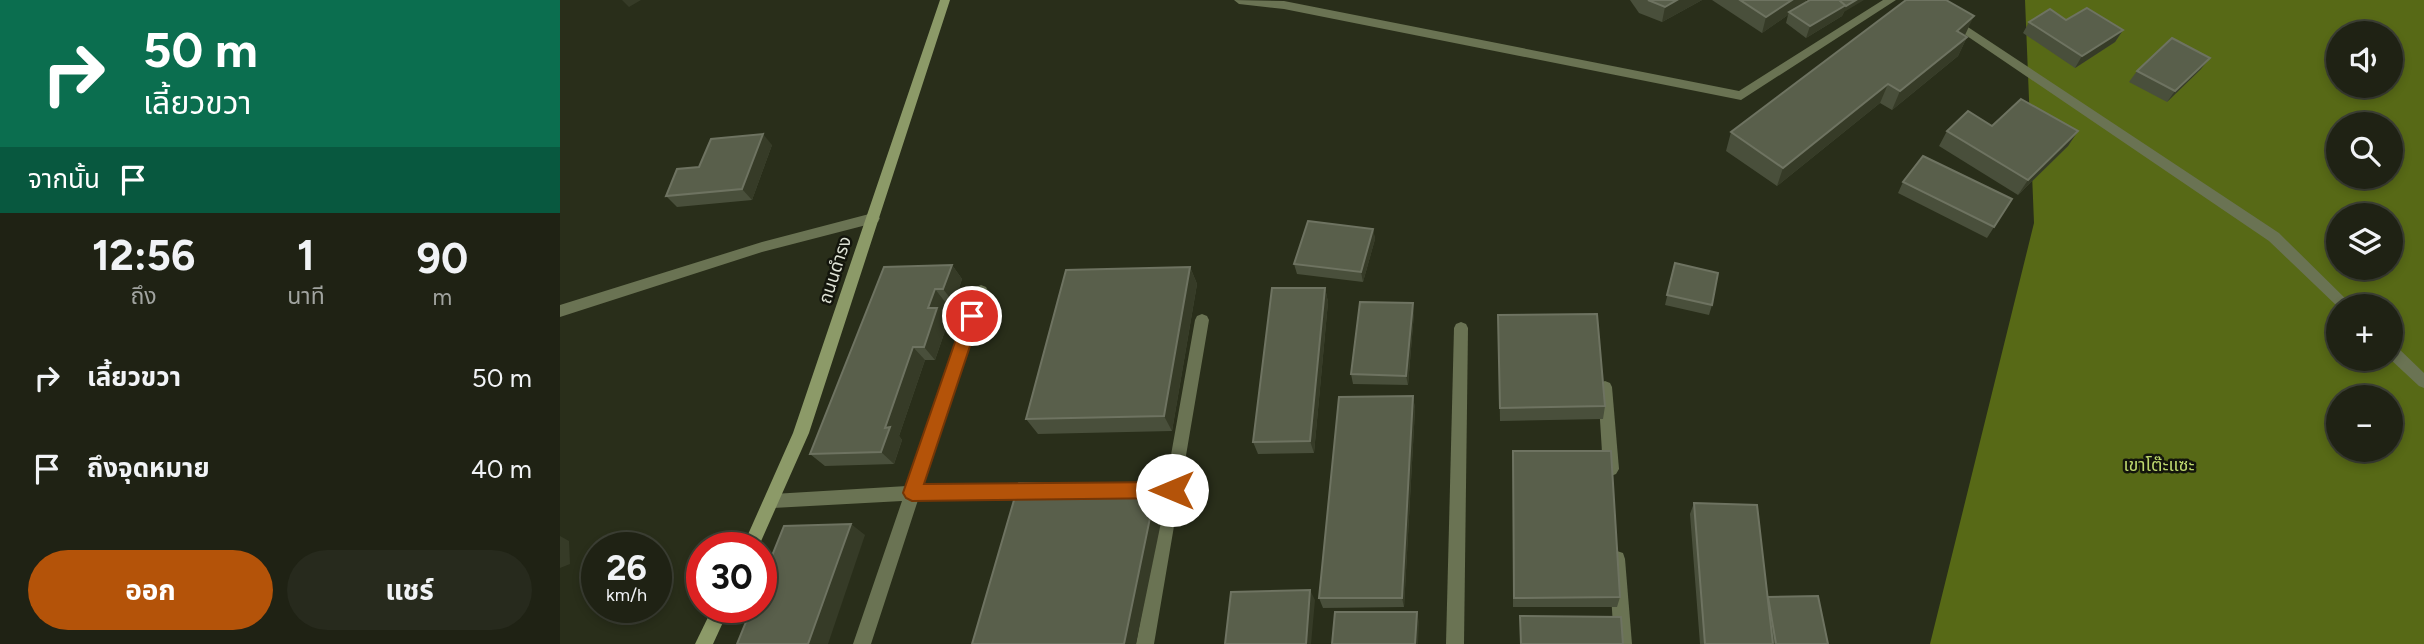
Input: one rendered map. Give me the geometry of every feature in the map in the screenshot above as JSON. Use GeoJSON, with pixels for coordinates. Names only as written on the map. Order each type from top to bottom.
{"type":"FeatureCollection","features":[{"type":"Feature","properties":{"kind":"street","name":"ถนนดำรง"},"geometry":{"type":"LineString","coordinates":[[758,532],[802,433],[945,0]]}},
{"type":"Feature","properties":{"kind":"street"},"geometry":{"type":"LineString","coordinates":[[1242,0],[1284,5],[1741,96],[1891,0]]}},
{"type":"Feature","properties":{"kind":"street"},"geometry":{"type":"LineString","coordinates":[[1919,0],[2274,237],[2333,294]]}},
{"type":"Feature","properties":{"kind":"street"},"geometry":{"type":"LineString","coordinates":[[560,312],[710,262],[873,218]]}},
{"type":"Feature","properties":{"kind":"street"},"geometry":{"type":"LineString","coordinates":[[862,644],[981,291]]}},
{"type":"Feature","properties":{"kind":"street"},"geometry":{"type":"LineString","coordinates":[[1145,644],[1202,320]]}},
{"type":"Feature","properties":{"kind":"street"},"geometry":{"type":"LineString","coordinates":[[1455,644],[1461,328]]}},
{"type":"Feature","properties":{"kind":"street"},"geometry":{"type":"LineString","coordinates":[[2403,362],[2424,382]]}},
{"type":"Feature","properties":{"kind":"street"},"geometry":{"type":"LineString","coordinates":[[1605,387],[1612,482]]}},
{"type":"Feature","properties":{"kind":"street"},"geometry":{"type":"LineString","coordinates":[[1131,491],[1172,490]]}},
{"type":"Feature","properties":{"kind":"street"},"geometry":{"type":"LineString","coordinates":[[773,501],[912,493],[1049,491]]}},
{"type":"Feature","properties":{"kind":"street"},"geometry":{"type":"LineString","coordinates":[[1616,549],[1623,644]]}},
{"type":"Feature","properties":{"kind":"street"},"geometry":{"type":"LineString","coordinates":[[705,644],[715,623]]}},
{"type":"Feature","properties":{"kind":"green space","name":"เขาโต๊ะแซะ"},"geometry":{"type":"Polygon","coordinates":[[[2025,0],[2424,0],[2424,644],[1930,644],[2034,223],[2025,0]]]}},
{"type":"Feature","properties":{"kind":"building"},"geometry":{"type":"Polygon","coordinates":[[[1648,0],[1677,0],[1665,7],[1648,0]]]}},
{"type":"Feature","properties":{"kind":"building"},"geometry":{"type":"Polygon","coordinates":[[[1740,0],[1792,0],[1766,17],[1740,0]]]}},
{"type":"Feature","properties":{"kind":"building"},"geometry":{"type":"Polygon","coordinates":[[[1810,0],[1839,0],[1846,5],[1810,26],[1789,12],[1810,0]]]}},
{"type":"Feature","properties":{"kind":"building"},"geometry":{"type":"Polygon","coordinates":[[[1839,0],[1856,0],[1846,6],[1839,0]]]}},
{"type":"Feature","properties":{"kind":"building"},"geometry":{"type":"Polygon","coordinates":[[[1906,0],[1946,0],[1974,16],[1957,31],[1967,37],[1900,91],[1888,84],[1783,168],[1731,132],[1906,0]]]}},
{"type":"Feature","properties":{"kind":"building"},"geometry":{"type":"Polygon","coordinates":[[[2087,8],[2123,30],[2082,56],[2029,22],[2050,9],[2066,20],[2087,8]]]}},
{"type":"Feature","properties":{"kind":"building"},"geometry":{"type":"Polygon","coordinates":[[[2172,38],[2210,58],[2175,91],[2137,71],[2172,38]]]}},
{"type":"Feature","properties":{"kind":"building"},"geometry":{"type":"Polygon","coordinates":[[[2021,99],[2078,131],[2028,180],[1947,131],[1968,111],[1992,126],[2021,99]]]}},
{"type":"Feature","properties":{"kind":"building"},"geometry":{"type":"Polygon","coordinates":[[[763,134],[742,189],[666,196],[677,169],[699,167],[711,139],[763,134]]]}},
{"type":"Feature","properties":{"kind":"building"},"geometry":{"type":"Polygon","coordinates":[[[1923,156],[2012,199],[1994,227],[1903,182],[1923,156]]]}},
{"type":"Feature","properties":{"kind":"building"},"geometry":{"type":"Polygon","coordinates":[[[1308,221],[1373,229],[1361,272],[1294,264],[1308,221]]]}},
{"type":"Feature","properties":{"kind":"building"},"geometry":{"type":"Polygon","coordinates":[[[1675,263],[1718,273],[1712,305],[1667,295],[1675,263]]]}},
{"type":"Feature","properties":{"kind":"building"},"geometry":{"type":"Polygon","coordinates":[[[952,265],[943,289],[935,289],[928,308],[937,308],[924,347],[913,347],[885,428],[890,427],[881,452],[810,454],[884,267],[952,265]]]}},
{"type":"Feature","properties":{"kind":"building"},"geometry":{"type":"Polygon","coordinates":[[[1190,267],[1164,416],[1026,419],[1066,270],[1190,267]]]}},
{"type":"Feature","properties":{"kind":"building"},"geometry":{"type":"Polygon","coordinates":[[[1272,288],[1325,288],[1310,441],[1253,442],[1272,288]]]}},
{"type":"Feature","properties":{"kind":"building"},"geometry":{"type":"Polygon","coordinates":[[[1360,302],[1413,303],[1406,376],[1351,374],[1360,302]]]}},
{"type":"Feature","properties":{"kind":"building"},"geometry":{"type":"Polygon","coordinates":[[[1597,314],[1605,406],[1500,408],[1498,315],[1597,314]]]}},
{"type":"Feature","properties":{"kind":"building"},"geometry":{"type":"Polygon","coordinates":[[[1413,396],[1402,598],[1319,598],[1339,397],[1413,396]]]}},
{"type":"Feature","properties":{"kind":"building"},"geometry":{"type":"Polygon","coordinates":[[[1513,451],[1611,451],[1620,597],[1514,598],[1513,451]]]}},
{"type":"Feature","properties":{"kind":"building"},"geometry":{"type":"Polygon","coordinates":[[[1019,483],[1157,484],[1124,644],[972,644],[1019,483]]]}},
{"type":"Feature","properties":{"kind":"building"},"geometry":{"type":"Polygon","coordinates":[[[1694,503],[1757,505],[1773,644],[1705,644],[1694,503]]]}},
{"type":"Feature","properties":{"kind":"building"},"geometry":{"type":"Polygon","coordinates":[[[851,524],[808,644],[737,644],[746,623],[777,623],[777,543],[784,526],[851,524]]]}},
{"type":"Feature","properties":{"kind":"building"},"geometry":{"type":"Polygon","coordinates":[[[1310,590],[1306,644],[1225,644],[1231,592],[1310,590]]]}},
{"type":"Feature","properties":{"kind":"building"},"geometry":{"type":"Polygon","coordinates":[[[1818,596],[1828,644],[1776,644],[1768,597],[1818,596]]]}},
{"type":"Feature","properties":{"kind":"building"},"geometry":{"type":"Polygon","coordinates":[[[1335,612],[1417,612],[1415,644],[1332,644],[1335,612]]]}},
{"type":"Feature","properties":{"kind":"building"},"geometry":{"type":"Polygon","coordinates":[[[1520,616],[1621,617],[1623,644],[1521,644],[1520,616]]]}},
{"type":"Feature","properties":{"kind":"route"},"geometry":{"type":"LineString","coordinates":[[972,316],[912,493],[1172,490]]}}]}
